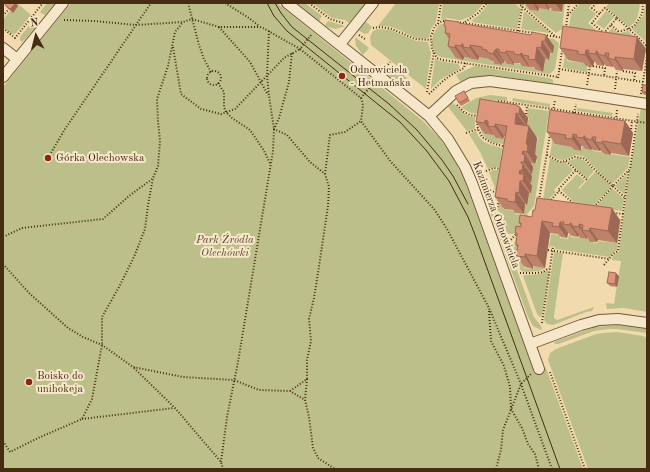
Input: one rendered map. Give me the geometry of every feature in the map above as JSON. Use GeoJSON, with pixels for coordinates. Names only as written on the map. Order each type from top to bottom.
{"type":"FeatureCollection","features":[{"type":"Feature","properties":{"kind":"street"},"geometry":{"type":"LineString","coordinates":[[3,77],[64,3]]}},
{"type":"Feature","properties":{"kind":"street","name":"Kazimierza Odnowiciela"},"geometry":{"type":"LineString","coordinates":[[287,3],[429,116],[448,139],[466,167],[539,369]]}},
{"type":"Feature","properties":{"kind":"street"},"geometry":{"type":"LineString","coordinates":[[340,44],[373,3]]}},
{"type":"Feature","properties":{"kind":"street"},"geometry":{"type":"LineString","coordinates":[[3,48],[17,59]]}},
{"type":"Feature","properties":{"kind":"street"},"geometry":{"type":"LineString","coordinates":[[429,116],[456,91],[471,83],[490,81],[643,103]]}},
{"type":"Feature","properties":{"kind":"street"},"geometry":{"type":"LineString","coordinates":[[530,344],[599,320],[618,319],[647,323]]}},
{"type":"Feature","properties":{"kind":"path"},"geometry":{"type":"LineString","coordinates":[[3,29],[15,38],[43,3]]}},
{"type":"Feature","properties":{"kind":"path"},"geometry":{"type":"LineString","coordinates":[[48,158],[65,129],[150,3]]}},
{"type":"Feature","properties":{"kind":"path"},"geometry":{"type":"LineString","coordinates":[[188,3],[199,45],[211,72]]}},
{"type":"Feature","properties":{"kind":"path"},"geometry":{"type":"LineString","coordinates":[[225,3],[249,18],[260,27],[300,49],[361,98],[363,105],[361,121],[391,162],[434,209],[447,229],[489,308],[521,384],[552,469]]}},
{"type":"Feature","properties":{"kind":"path"},"geometry":{"type":"LineString","coordinates":[[309,3],[330,19],[344,23],[365,39]]}},
{"type":"Feature","properties":{"kind":"path"},"geometry":{"type":"LineString","coordinates":[[438,24],[441,3]]}},
{"type":"Feature","properties":{"kind":"path"},"geometry":{"type":"LineString","coordinates":[[464,23],[478,13],[487,3]]}},
{"type":"Feature","properties":{"kind":"path"},"geometry":{"type":"LineString","coordinates":[[518,3],[556,37]]}},
{"type":"Feature","properties":{"kind":"path"},"geometry":{"type":"LineString","coordinates":[[518,31],[523,3]]}},
{"type":"Feature","properties":{"kind":"path"},"geometry":{"type":"LineString","coordinates":[[542,39],[542,35],[564,38],[569,3]]}},
{"type":"Feature","properties":{"kind":"path"},"geometry":{"type":"LineString","coordinates":[[568,16],[579,3]]}},
{"type":"Feature","properties":{"kind":"path"},"geometry":{"type":"LineString","coordinates":[[596,3],[592,8],[599,14]]}},
{"type":"Feature","properties":{"kind":"path"},"geometry":{"type":"LineString","coordinates":[[611,25],[618,31],[629,29],[642,14],[642,3]]}},
{"type":"Feature","properties":{"kind":"path"},"geometry":{"type":"LineString","coordinates":[[617,18],[604,34],[592,23],[605,8],[617,18],[647,46]]}},
{"type":"Feature","properties":{"kind":"path"},"geometry":{"type":"LineString","coordinates":[[3,16],[9,9]]}},
{"type":"Feature","properties":{"kind":"path"},"geometry":{"type":"LineString","coordinates":[[51,19],[136,25],[182,22],[192,19],[219,27],[260,27]]}},
{"type":"Feature","properties":{"kind":"path"},"geometry":{"type":"LineString","coordinates":[[535,34],[446,20],[435,26],[431,40],[432,49],[437,58],[443,60],[558,77]]}},
{"type":"Feature","properties":{"kind":"path"},"geometry":{"type":"LineString","coordinates":[[82,419],[92,399],[102,345],[102,317],[131,263],[145,229],[153,178],[158,166],[160,141],[157,99],[168,66],[175,32],[182,22]]}},
{"type":"Feature","properties":{"kind":"path"},"geometry":{"type":"LineString","coordinates":[[480,31],[481,25]]}},
{"type":"Feature","properties":{"kind":"path"},"geometry":{"type":"LineString","coordinates":[[219,27],[250,62],[269,96]]}},
{"type":"Feature","properties":{"kind":"path"},"geometry":{"type":"LineString","coordinates":[[172,46],[181,94],[201,110],[221,114],[235,109],[284,58],[300,49],[318,27]]}},
{"type":"Feature","properties":{"kind":"path"},"geometry":{"type":"LineString","coordinates":[[492,31],[493,27]]}},
{"type":"Feature","properties":{"kind":"path"},"geometry":{"type":"LineString","coordinates":[[374,28],[388,28],[415,39],[431,40]]}},
{"type":"Feature","properties":{"kind":"path"},"geometry":{"type":"LineString","coordinates":[[504,33],[505,29]]}},
{"type":"Feature","properties":{"kind":"path"},"geometry":{"type":"LineString","coordinates":[[223,469],[221,462],[227,417],[273,151],[274,129],[267,75],[269,31]]}},
{"type":"Feature","properties":{"kind":"path"},"geometry":{"type":"LineString","coordinates":[[552,117],[563,46]]}},
{"type":"Feature","properties":{"kind":"path"},"geometry":{"type":"LineString","coordinates":[[434,52],[428,93],[450,75],[464,68],[465,63]]}},
{"type":"Feature","properties":{"kind":"path"},"geometry":{"type":"LineString","coordinates":[[274,129],[279,118],[289,82],[292,53]]}},
{"type":"Feature","properties":{"kind":"path"},"geometry":{"type":"LineString","coordinates":[[559,69],[643,82],[647,57]]}},
{"type":"Feature","properties":{"kind":"path"},"geometry":{"type":"LineString","coordinates":[[361,98],[390,62]]}},
{"type":"Feature","properties":{"kind":"path"},"geometry":{"type":"LineString","coordinates":[[574,117],[590,66]]}},
{"type":"Feature","properties":{"kind":"path"},"geometry":{"type":"LineString","coordinates":[[593,66],[605,68],[604,76]]}},
{"type":"Feature","properties":{"kind":"path"},"geometry":{"type":"LineString","coordinates":[[616,76],[617,70]]}},
{"type":"Feature","properties":{"kind":"path"},"geometry":{"type":"LineString","coordinates":[[215,71],[218,72],[220,76],[218,83],[215,85],[208,82],[208,74],[215,71]]}},
{"type":"Feature","properties":{"kind":"path"},"geometry":{"type":"LineString","coordinates":[[623,71],[635,73],[634,81]]}},
{"type":"Feature","properties":{"kind":"path"},"geometry":{"type":"LineString","coordinates":[[218,83],[224,92],[224,107],[226,112],[250,130],[271,164]]}},
{"type":"Feature","properties":{"kind":"path"},"geometry":{"type":"LineString","coordinates":[[450,96],[464,112],[470,115],[478,116]]}},
{"type":"Feature","properties":{"kind":"path"},"geometry":{"type":"LineString","coordinates":[[615,126],[619,99]]}},
{"type":"Feature","properties":{"kind":"path"},"geometry":{"type":"LineString","coordinates":[[492,102],[499,101],[647,123]]}},
{"type":"Feature","properties":{"kind":"path"},"geometry":{"type":"LineString","coordinates":[[509,107],[510,103]]}},
{"type":"Feature","properties":{"kind":"path"},"geometry":{"type":"LineString","coordinates":[[604,265],[618,250],[637,122],[643,103]]}},
{"type":"Feature","properties":{"kind":"path"},"geometry":{"type":"LineString","coordinates":[[520,114],[526,115],[527,106]]}},
{"type":"Feature","properties":{"kind":"path"},"geometry":{"type":"LineString","coordinates":[[481,110],[477,123],[482,137],[497,145],[510,149]]}},
{"type":"Feature","properties":{"kind":"path"},"geometry":{"type":"LineString","coordinates":[[591,115],[591,120]]}},
{"type":"Feature","properties":{"kind":"path"},"geometry":{"type":"LineString","coordinates":[[335,469],[318,458],[313,448],[305,400],[311,341],[309,319],[314,298],[328,206],[329,187],[325,174],[330,136],[345,132],[361,121]]}},
{"type":"Feature","properties":{"kind":"path"},"geometry":{"type":"LineString","coordinates":[[623,129],[630,130],[632,121]]}},
{"type":"Feature","properties":{"kind":"path"},"geometry":{"type":"LineString","coordinates":[[274,129],[287,135],[310,162],[325,174]]}},
{"type":"Feature","properties":{"kind":"path"},"geometry":{"type":"LineString","coordinates":[[466,133],[478,129]]}},
{"type":"Feature","properties":{"kind":"path"},"geometry":{"type":"LineString","coordinates":[[539,201],[550,132]]}},
{"type":"Feature","properties":{"kind":"path"},"geometry":{"type":"LineString","coordinates":[[546,155],[560,161],[566,161],[575,157],[583,158],[625,198]]}},
{"type":"Feature","properties":{"kind":"path"},"geometry":{"type":"LineString","coordinates":[[566,161],[587,180]]}},
{"type":"Feature","properties":{"kind":"path"},"geometry":{"type":"LineString","coordinates":[[486,171],[494,168],[507,170]]}},
{"type":"Feature","properties":{"kind":"path"},"geometry":{"type":"LineString","coordinates":[[597,210],[592,209],[630,169]]}},
{"type":"Feature","properties":{"kind":"path"},"geometry":{"type":"LineString","coordinates":[[548,203],[576,170]]}},
{"type":"Feature","properties":{"kind":"path"},"geometry":{"type":"LineString","coordinates":[[3,237],[22,228],[103,220],[129,196],[153,178]]}},
{"type":"Feature","properties":{"kind":"path"},"geometry":{"type":"LineString","coordinates":[[490,191],[500,192]]}},
{"type":"Feature","properties":{"kind":"path"},"geometry":{"type":"LineString","coordinates":[[559,191],[576,207]]}},
{"type":"Feature","properties":{"kind":"path"},"geometry":{"type":"LineString","coordinates":[[497,210],[499,198]]}},
{"type":"Feature","properties":{"kind":"path"},"geometry":{"type":"LineString","coordinates":[[545,202],[555,204]]}},
{"type":"Feature","properties":{"kind":"path"},"geometry":{"type":"LineString","coordinates":[[610,212],[623,214]]}},
{"type":"Feature","properties":{"kind":"path"},"geometry":{"type":"LineString","coordinates":[[616,217],[623,218]]}},
{"type":"Feature","properties":{"kind":"path"},"geometry":{"type":"LineString","coordinates":[[509,242],[519,231]]}},
{"type":"Feature","properties":{"kind":"path"},"geometry":{"type":"LineString","coordinates":[[548,250],[553,249],[610,259]]}},
{"type":"Feature","properties":{"kind":"path"},"geometry":{"type":"LineString","coordinates":[[542,323],[553,249]]}},
{"type":"Feature","properties":{"kind":"path"},"geometry":{"type":"LineString","coordinates":[[3,264],[30,294],[68,328],[102,345],[133,367],[175,408],[221,462]]}},
{"type":"Feature","properties":{"kind":"path"},"geometry":{"type":"LineString","coordinates":[[520,273],[543,272],[549,268]]}},
{"type":"Feature","properties":{"kind":"path"},"geometry":{"type":"LineString","coordinates":[[489,308],[491,341],[504,366],[510,387],[511,409],[522,428],[528,444],[535,454],[539,469]]}},
{"type":"Feature","properties":{"kind":"path"},"geometry":{"type":"LineString","coordinates":[[496,469],[501,450],[503,430],[521,384],[535,371],[548,366],[585,469]]}},
{"type":"Feature","properties":{"kind":"path"},"geometry":{"type":"LineString","coordinates":[[133,367],[183,377],[234,380],[259,390],[290,391],[305,400]]}},
{"type":"Feature","properties":{"kind":"path"},"geometry":{"type":"LineString","coordinates":[[290,391],[307,379]]}},
{"type":"Feature","properties":{"kind":"path"},"geometry":{"type":"LineString","coordinates":[[3,441],[10,452],[82,419],[175,408]]}},
{"type":"Feature","properties":{"kind":"green space"},"geometry":{"type":"Polygon","coordinates":[[[15,3],[31,15],[16,33],[11,34],[3,27],[3,20],[10,11],[13,13],[18,6],[15,3]]]}},
{"type":"Feature","properties":{"kind":"green space"},"geometry":{"type":"Polygon","coordinates":[[[47,3],[55,3],[45,15],[40,12],[47,3]]]}},
{"type":"Feature","properties":{"kind":"green space","name":"Park Źródła Olechówki"},"geometry":{"type":"Polygon","coordinates":[[[71,3],[277,3],[423,121],[440,139],[454,159],[466,184],[534,372],[546,368],[583,469],[3,469],[3,87],[71,3]]]}},
{"type":"Feature","properties":{"kind":"green space"},"geometry":{"type":"Polygon","coordinates":[[[297,3],[305,3],[322,16],[319,21],[297,3]]]}},
{"type":"Feature","properties":{"kind":"green space"},"geometry":{"type":"Polygon","coordinates":[[[312,3],[366,3],[349,23],[345,20],[332,18],[312,3]]]}},
{"type":"Feature","properties":{"kind":"green space"},"geometry":{"type":"Polygon","coordinates":[[[396,3],[439,3],[436,22],[431,29],[429,38],[422,39],[395,28],[378,26],[396,3]]]}},
{"type":"Feature","properties":{"kind":"green space"},"geometry":{"type":"Polygon","coordinates":[[[443,3],[484,3],[471,16],[461,20],[447,18],[441,20],[443,3]]]}},
{"type":"Feature","properties":{"kind":"green space"},"geometry":{"type":"Polygon","coordinates":[[[489,3],[514,3],[521,9],[517,29],[472,22],[471,21],[479,15],[489,3]]]}},
{"type":"Feature","properties":{"kind":"green space"},"geometry":{"type":"Polygon","coordinates":[[[525,3],[530,3],[530,10],[538,11],[539,8],[549,10],[549,8],[553,9],[553,11],[562,13],[563,3],[565,3],[562,29],[556,33],[525,7],[525,3]]]}},
{"type":"Feature","properties":{"kind":"green space"},"geometry":{"type":"Polygon","coordinates":[[[581,3],[592,4],[589,8],[596,14],[588,23],[604,37],[612,28],[620,33],[628,31],[646,48],[570,37],[567,61],[586,63],[588,69],[587,72],[563,68],[571,14],[581,3]]]}},
{"type":"Feature","properties":{"kind":"green space"},"geometry":{"type":"Polygon","coordinates":[[[609,3],[640,3],[637,18],[634,23],[629,27],[606,7],[609,3]]]}},
{"type":"Feature","properties":{"kind":"green space"},"geometry":{"type":"Polygon","coordinates":[[[644,3],[647,3],[647,43],[632,29],[643,16],[645,6],[644,3]]]}},
{"type":"Feature","properties":{"kind":"green space"},"geometry":{"type":"Polygon","coordinates":[[[524,11],[549,32],[549,33],[521,29],[524,11]]]}},
{"type":"Feature","properties":{"kind":"green space"},"geometry":{"type":"Polygon","coordinates":[[[606,11],[614,17],[604,29],[596,23],[606,11]]]}},
{"type":"Feature","properties":{"kind":"green space"},"geometry":{"type":"Polygon","coordinates":[[[35,18],[39,23],[22,42],[20,37],[35,18]]]}},
{"type":"Feature","properties":{"kind":"green space"},"geometry":{"type":"Polygon","coordinates":[[[328,21],[345,26],[336,29],[328,27],[325,25],[328,21]]]}},
{"type":"Feature","properties":{"kind":"green space"},"geometry":{"type":"Polygon","coordinates":[[[365,21],[372,27],[368,33],[365,34],[358,30],[365,21]]]}},
{"type":"Feature","properties":{"kind":"green space"},"geometry":{"type":"Polygon","coordinates":[[[447,22],[458,46],[456,58],[463,60],[464,57],[470,58],[471,56],[471,59],[478,60],[479,57],[490,59],[490,61],[495,62],[495,64],[502,65],[504,61],[507,61],[507,64],[514,65],[515,63],[529,67],[529,65],[531,65],[531,67],[537,68],[536,71],[543,72],[545,59],[549,60],[551,53],[553,53],[554,46],[542,44],[543,37],[554,39],[559,43],[555,69],[548,74],[440,57],[433,49],[433,34],[439,25],[447,22]]]}},
{"type":"Feature","properties":{"kind":"green space"},"geometry":{"type":"Polygon","coordinates":[[[378,29],[391,30],[416,41],[428,42],[431,53],[426,89],[371,45],[370,37],[373,31],[378,29]]]}},
{"type":"Feature","properties":{"kind":"green space"},"geometry":{"type":"Polygon","coordinates":[[[355,37],[369,48],[363,55],[356,46],[355,37]]]}},
{"type":"Feature","properties":{"kind":"green space"},"geometry":{"type":"Polygon","coordinates":[[[435,58],[440,61],[458,64],[460,67],[440,80],[431,89],[431,87],[435,58]]]}},
{"type":"Feature","properties":{"kind":"green space"},"geometry":{"type":"Polygon","coordinates":[[[391,66],[407,78],[401,86],[386,73],[391,66]]]}},
{"type":"Feature","properties":{"kind":"green space"},"geometry":{"type":"Polygon","coordinates":[[[475,66],[549,78],[553,80],[553,84],[493,75],[475,77],[461,83],[456,75],[475,66]]]}},
{"type":"Feature","properties":{"kind":"green space"},"geometry":{"type":"Polygon","coordinates":[[[490,95],[507,97],[507,101],[489,101],[476,114],[462,108],[476,98],[490,95]]]}},
{"type":"Feature","properties":{"kind":"green space"},"geometry":{"type":"Polygon","coordinates":[[[513,98],[550,104],[550,107],[512,101],[513,98]]]}},
{"type":"Feature","properties":{"kind":"green space"},"geometry":{"type":"Polygon","coordinates":[[[452,102],[465,114],[475,117],[474,129],[467,131],[448,107],[452,102]]]}},
{"type":"Feature","properties":{"kind":"green space"},"geometry":{"type":"Polygon","coordinates":[[[528,108],[549,111],[534,206],[527,214],[529,217],[513,234],[509,234],[507,233],[498,209],[500,194],[505,195],[503,209],[515,211],[515,214],[524,215],[525,205],[527,205],[532,186],[528,185],[528,183],[531,183],[532,176],[530,175],[532,174],[533,167],[531,166],[531,163],[536,164],[537,157],[534,156],[538,137],[523,135],[529,118],[526,118],[528,108]]]}},
{"type":"Feature","properties":{"kind":"green space"},"geometry":{"type":"Polygon","coordinates":[[[577,108],[613,113],[612,116],[577,111],[577,108]]]}},
{"type":"Feature","properties":{"kind":"green space"},"geometry":{"type":"Polygon","coordinates":[[[641,108],[647,109],[647,312],[624,308],[607,309],[606,303],[614,304],[621,261],[612,260],[612,258],[619,252],[630,170],[641,108]]]}},
{"type":"Feature","properties":{"kind":"green space"},"geometry":{"type":"Polygon","coordinates":[[[488,111],[484,134],[493,135],[496,133],[496,138],[514,138],[513,145],[495,143],[487,139],[482,134],[479,124],[488,111]]]}},
{"type":"Feature","properties":{"kind":"green space"},"geometry":{"type":"Polygon","coordinates":[[[557,112],[558,122],[555,144],[574,147],[573,150],[581,151],[582,146],[585,147],[584,149],[591,150],[593,148],[593,151],[601,152],[601,149],[604,150],[603,154],[630,157],[628,168],[612,184],[583,156],[576,155],[563,160],[557,159],[550,155],[557,112]]]}},
{"type":"Feature","properties":{"kind":"green space"},"geometry":{"type":"Polygon","coordinates":[[[476,131],[484,142],[502,148],[500,167],[488,169],[469,134],[476,131]]]}},
{"type":"Feature","properties":{"kind":"green space"},"geometry":{"type":"Polygon","coordinates":[[[550,158],[558,162],[565,162],[573,170],[554,190],[556,192],[548,200],[543,200],[550,158]]]}},
{"type":"Feature","properties":{"kind":"green space"},"geometry":{"type":"Polygon","coordinates":[[[579,158],[585,161],[594,171],[587,179],[568,161],[579,158]]]}},
{"type":"Feature","properties":{"kind":"green space"},"geometry":{"type":"Polygon","coordinates":[[[499,170],[496,190],[493,189],[495,188],[489,172],[499,170]]]}},
{"type":"Feature","properties":{"kind":"green space"},"geometry":{"type":"Polygon","coordinates":[[[596,171],[612,186],[592,207],[577,205],[562,190],[577,174],[585,181],[578,188],[579,189],[596,171]]]}},
{"type":"Feature","properties":{"kind":"green space"},"geometry":{"type":"Polygon","coordinates":[[[627,174],[625,195],[615,186],[627,174]]]}},
{"type":"Feature","properties":{"kind":"green space"},"geometry":{"type":"Polygon","coordinates":[[[486,185],[534,317],[541,326],[542,330],[533,326],[528,317],[481,187],[486,185]]]}},
{"type":"Feature","properties":{"kind":"green space"},"geometry":{"type":"Polygon","coordinates":[[[612,188],[624,199],[622,211],[595,208],[612,188]]]}},
{"type":"Feature","properties":{"kind":"green space"},"geometry":{"type":"Polygon","coordinates":[[[607,217],[621,219],[617,250],[610,257],[555,249],[555,247],[551,246],[549,248],[551,234],[560,235],[560,238],[568,239],[569,234],[571,234],[571,237],[579,238],[579,235],[580,238],[587,239],[590,237],[590,242],[598,243],[598,241],[617,243],[620,220],[607,217]]]}},
{"type":"Feature","properties":{"kind":"green space"},"geometry":{"type":"Polygon","coordinates":[[[532,220],[524,268],[533,269],[534,266],[546,268],[539,271],[526,272],[521,271],[513,247],[516,237],[532,220]]]}},
{"type":"Feature","properties":{"kind":"green space"},"geometry":{"type":"Polygon","coordinates":[[[554,252],[563,253],[554,318],[557,320],[594,307],[592,311],[553,325],[547,324],[544,320],[554,252]]]}},
{"type":"Feature","properties":{"kind":"green space"},"geometry":{"type":"Polygon","coordinates":[[[546,271],[549,273],[542,316],[540,317],[537,314],[523,276],[539,274],[546,271]]]}},
{"type":"Feature","properties":{"kind":"green space"},"geometry":{"type":"Polygon","coordinates":[[[617,325],[646,329],[647,333],[609,329],[594,331],[558,344],[555,344],[554,342],[595,327],[617,325]]]}},
{"type":"Feature","properties":{"kind":"green space"},"geometry":{"type":"Polygon","coordinates":[[[617,332],[647,338],[647,469],[588,469],[548,360],[550,353],[556,349],[596,334],[617,332]]]}},
{"type":"Feature","properties":{"kind":"building"},"geometry":{"type":"Polygon","coordinates":[[[6,3],[16,3],[10,9],[5,5],[6,3]]]}},
{"type":"Feature","properties":{"kind":"building"},"geometry":{"type":"Polygon","coordinates":[[[445,20],[531,35],[532,32],[546,35],[545,41],[542,41],[541,48],[537,47],[535,60],[528,59],[529,56],[522,55],[522,53],[520,55],[514,54],[514,52],[499,52],[499,49],[496,49],[493,54],[482,49],[482,47],[470,45],[470,48],[463,47],[463,44],[461,46],[455,45],[455,48],[448,46],[450,34],[445,33],[445,20]]]}},
{"type":"Feature","properties":{"kind":"building"},"geometry":{"type":"Polygon","coordinates":[[[563,26],[637,37],[634,59],[615,57],[615,60],[608,58],[609,53],[605,53],[605,56],[598,54],[596,51],[596,54],[588,53],[589,50],[586,50],[585,55],[578,54],[578,51],[560,48],[563,26]]]}},
{"type":"Feature","properties":{"kind":"building"},"geometry":{"type":"Polygon","coordinates":[[[643,85],[647,85],[647,92],[642,92],[643,85]]]}},
{"type":"Feature","properties":{"kind":"building"},"geometry":{"type":"Polygon","coordinates":[[[464,91],[468,98],[459,103],[455,96],[464,91]]]}},
{"type":"Feature","properties":{"kind":"building"},"geometry":{"type":"Polygon","coordinates":[[[480,99],[517,105],[520,107],[519,114],[516,113],[515,124],[529,126],[526,144],[528,145],[527,152],[523,151],[522,154],[525,155],[524,162],[521,162],[523,164],[522,171],[520,170],[519,174],[524,174],[523,181],[520,181],[519,193],[516,192],[515,202],[495,197],[507,126],[495,124],[495,127],[488,126],[488,121],[485,120],[485,123],[476,122],[480,99]]]}},
{"type":"Feature","properties":{"kind":"building"},"geometry":{"type":"Polygon","coordinates":[[[550,110],[625,121],[621,144],[602,141],[602,143],[595,142],[596,137],[592,137],[592,140],[585,138],[585,136],[583,138],[576,137],[577,135],[573,134],[572,139],[565,138],[566,135],[547,132],[550,110]]]}},
{"type":"Feature","properties":{"kind":"building"},"geometry":{"type":"Polygon","coordinates":[[[537,198],[612,208],[608,231],[590,228],[589,231],[582,230],[583,225],[579,224],[579,227],[572,226],[570,223],[570,225],[563,224],[564,222],[560,222],[559,227],[552,226],[553,223],[542,221],[537,256],[525,254],[525,257],[516,256],[518,245],[516,245],[516,226],[521,227],[521,223],[519,223],[520,215],[532,217],[537,198]]]}},
{"type":"Feature","properties":{"kind":"building"},"geometry":{"type":"Polygon","coordinates":[[[609,272],[616,273],[615,284],[607,283],[609,272]]]}},
{"type":"Feature","properties":{"kind":"tram line"},"geometry":{"type":"LineString","coordinates":[[267,3],[274,16],[287,31],[400,122],[426,150],[449,181],[468,217],[475,235],[560,469]]}},
{"type":"Feature","properties":{"kind":"tram line"},"geometry":{"type":"LineString","coordinates":[[275,3],[292,27],[389,104],[417,130],[442,160],[453,176],[468,204]]}},
{"type":"Feature","properties":{"kind":"place","name":"Odnowiciela - Hetmańska"},"geometry":{"type":"Point","coordinates":[342,76]}},
{"type":"Feature","properties":{"kind":"place","name":"Górka Olechowska"},"geometry":{"type":"Point","coordinates":[48,158]}},
{"type":"Feature","properties":{"kind":"place","name":"Boisko do unihokeja"},"geometry":{"type":"Point","coordinates":[29,382]}}]}
